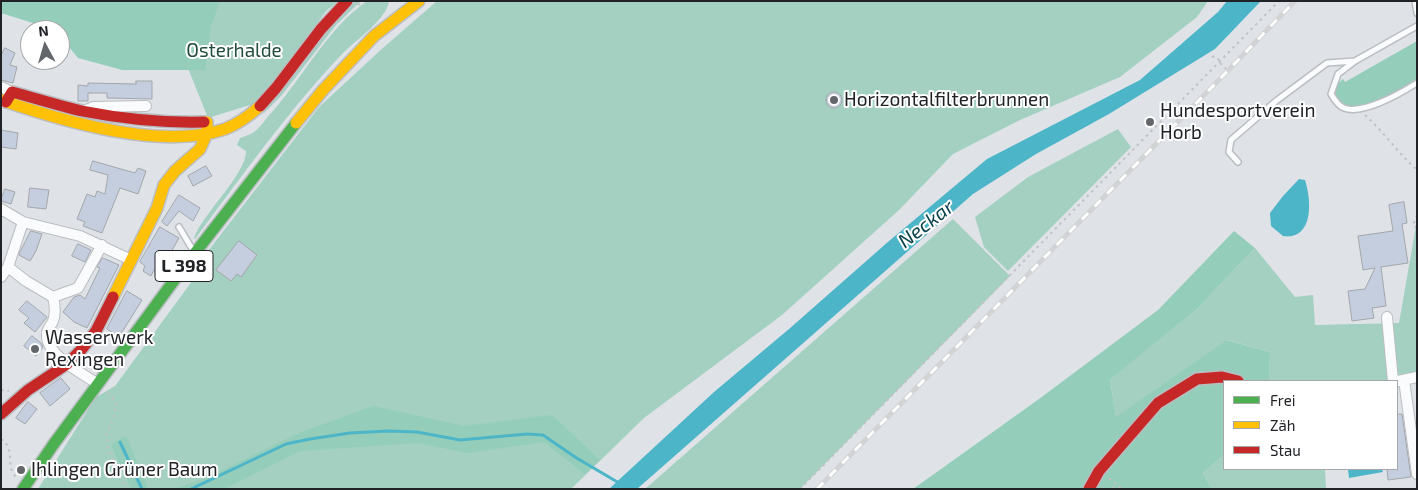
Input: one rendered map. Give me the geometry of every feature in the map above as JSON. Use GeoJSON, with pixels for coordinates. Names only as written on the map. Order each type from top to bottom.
{"type":"FeatureCollection","features":[{"type":"Feature","properties":{"kind":"street"},"geometry":{"type":"LineString","coordinates":[[1,414],[28,390],[67,364],[81,350],[96,330],[157,208],[160,191],[168,178],[201,150],[207,133],[207,122],[179,123],[134,120],[83,111],[7,89],[3,101],[30,111],[64,120],[134,133],[166,136],[207,133],[231,126],[248,116],[264,102],[280,85],[308,44],[347,1]]}},
{"type":"Feature","properties":{"kind":"street","name":"L 398"},"geometry":{"type":"LineString","coordinates":[[24,487],[195,252],[322,90],[403,6],[418,2]]}},
{"type":"Feature","properties":{"kind":"street"},"geometry":{"type":"LineString","coordinates":[[83,111],[94,107],[146,106]]}},
{"type":"Feature","properties":{"kind":"street"},"geometry":{"type":"LineString","coordinates":[[1,209],[23,222],[80,236],[131,260]]}},
{"type":"Feature","properties":{"kind":"street"},"geometry":{"type":"LineString","coordinates":[[1,276],[8,267],[23,222]]}},
{"type":"Feature","properties":{"kind":"street"},"geometry":{"type":"LineString","coordinates":[[53,297],[78,288],[102,245]]}},
{"type":"Feature","properties":{"kind":"street"},"geometry":{"type":"LineString","coordinates":[[8,267],[26,281],[53,297],[56,308],[53,321],[47,332],[47,342],[67,364],[98,384]]}},
{"type":"Feature","properties":{"kind":"street"},"geometry":{"type":"LineString","coordinates":[[1387,317],[1397,380]]}},
{"type":"Feature","properties":{"kind":"street"},"geometry":{"type":"LineString","coordinates":[[1089,489],[1099,471],[1158,403],[1197,379],[1222,377],[1234,380]]}},
{"type":"Feature","properties":{"kind":"street"},"geometry":{"type":"LineString","coordinates":[[1398,381],[1417,377]]}},
{"type":"Feature","properties":{"kind":"street"},"geometry":{"type":"LineString","coordinates":[[1398,386],[1417,474]]}},
{"type":"Feature","properties":{"kind":"lane"},"geometry":{"type":"LineString","coordinates":[[1415,1],[1417,13]]}},
{"type":"Feature","properties":{"kind":"lane"},"geometry":{"type":"LineString","coordinates":[[1417,26],[1355,61],[1338,74],[1331,94],[1335,102],[1344,108],[1358,108],[1390,98],[1417,83]]}},
{"type":"Feature","properties":{"kind":"lane"},"geometry":{"type":"LineString","coordinates":[[1238,162],[1229,152],[1230,140],[1276,101],[1327,63],[1355,61]]}},
{"type":"Feature","properties":{"kind":"lane"},"geometry":{"type":"LineString","coordinates":[[179,227],[195,252]]}},
{"type":"Feature","properties":{"kind":"path"},"geometry":{"type":"LineString","coordinates":[[800,489],[1280,1]]}},
{"type":"Feature","properties":{"kind":"path"},"geometry":{"type":"LineString","coordinates":[[1212,57],[1216,56],[1226,69]]}},
{"type":"Feature","properties":{"kind":"path"},"geometry":{"type":"LineString","coordinates":[[1358,108],[1383,131],[1403,157],[1417,170]]}},
{"type":"Feature","properties":{"kind":"path"},"geometry":{"type":"LineString","coordinates":[[1417,215],[1413,225],[1417,228]]}},
{"type":"Feature","properties":{"kind":"path"},"geometry":{"type":"LineString","coordinates":[[98,384],[112,395],[116,402],[114,417],[106,434],[108,448],[126,489]]}},
{"type":"Feature","properties":{"kind":"path"},"geometry":{"type":"LineString","coordinates":[[1,439],[9,448],[11,472],[24,487]]}},
{"type":"Feature","properties":{"kind":"path"},"geometry":{"type":"LineString","coordinates":[[1099,471],[1122,489]]}},
{"type":"Feature","properties":{"kind":"path"},"geometry":{"type":"LineString","coordinates":[[1113,489],[1116,483]]}},
{"type":"Feature","properties":{"kind":"green space"},"geometry":{"type":"Polygon","coordinates":[[[1,1],[220,1],[211,26],[205,70],[122,70],[78,58],[70,48],[70,20],[23,20],[1,13],[1,1]]]}},
{"type":"Feature","properties":{"kind":"green space","name":"Osterhalde"},"geometry":{"type":"Polygon","coordinates":[[[161,1],[338,1],[326,11],[274,82],[253,104],[208,118],[161,1]]]}},
{"type":"Feature","properties":{"kind":"green space"},"geometry":{"type":"Polygon","coordinates":[[[356,1],[361,1],[336,25],[282,95],[262,115],[325,31],[356,1]]]}},
{"type":"Feature","properties":{"kind":"green space"},"geometry":{"type":"Polygon","coordinates":[[[367,1],[389,1],[383,15],[377,22],[342,54],[284,121],[195,239],[198,229],[232,182],[244,160],[246,151],[237,145],[240,138],[259,128],[328,39],[353,12],[367,1]]]}},
{"type":"Feature","properties":{"kind":"green space"},"geometry":{"type":"Polygon","coordinates":[[[437,1],[1208,1],[1197,17],[1120,77],[1020,120],[953,154],[899,210],[782,315],[644,418],[571,489],[38,489],[96,397],[115,386],[190,284],[198,264],[319,107],[437,1]]]}},
{"type":"Feature","properties":{"kind":"green space"},"geometry":{"type":"Polygon","coordinates":[[[1417,41],[1417,80],[1371,103],[1352,106],[1344,105],[1335,98],[1336,85],[1343,79],[1345,82],[1417,41]]]}},
{"type":"Feature","properties":{"kind":"green space"},"geometry":{"type":"Polygon","coordinates":[[[1118,129],[1131,147],[1008,271],[984,247],[975,217],[1028,177],[1118,129]]]}},
{"type":"Feature","properties":{"kind":"green space"},"geometry":{"type":"Polygon","coordinates":[[[953,219],[1010,276],[800,489],[645,489],[953,219]]]}},
{"type":"Feature","properties":{"kind":"green space"},"geometry":{"type":"Polygon","coordinates":[[[1417,220],[1417,383],[1398,387],[1398,380],[1269,380],[1270,352],[1228,340],[1116,418],[1110,378],[1196,310],[1255,248],[1295,297],[1313,295],[1315,325],[1399,323],[1417,220]]]}},
{"type":"Feature","properties":{"kind":"green space"},"geometry":{"type":"Polygon","coordinates":[[[1234,231],[1255,248],[1196,310],[1110,379],[1116,417],[1227,340],[1270,352],[1269,380],[1223,380],[1223,456],[1203,473],[1212,489],[913,489],[1039,399],[1158,310],[1234,231]]]}},
{"type":"Feature","properties":{"kind":"green space"},"geometry":{"type":"Polygon","coordinates":[[[373,406],[464,426],[552,415],[600,460],[585,474],[544,442],[468,453],[418,443],[300,451],[224,489],[174,489],[202,480],[299,433],[373,406]]]}},
{"type":"Feature","properties":{"kind":"green space"},"geometry":{"type":"Polygon","coordinates":[[[125,436],[148,489],[131,489],[111,445],[125,436]]]}},
{"type":"Feature","properties":{"kind":"green space"},"geometry":{"type":"Polygon","coordinates":[[[1223,456],[1223,470],[1325,470],[1326,489],[1212,489],[1203,473],[1223,456]]]}},
{"type":"Feature","properties":{"kind":"water","name":"Neckar"},"geometry":{"type":"Polygon","coordinates":[[[1227,1],[1261,1],[1215,49],[1109,114],[1036,154],[973,194],[637,489],[609,489],[714,392],[987,159],[1140,80],[1218,12],[1227,1]]]}},
{"type":"Feature","properties":{"kind":"water"},"geometry":{"type":"Polygon","coordinates":[[[1299,179],[1305,180],[1307,186],[1308,218],[1301,231],[1293,236],[1283,236],[1271,226],[1270,213],[1299,179]]]}},
{"type":"Feature","properties":{"kind":"water"},"geometry":{"type":"Polygon","coordinates":[[[1348,470],[1382,470],[1383,472],[1349,478],[1348,470]]]}},
{"type":"Feature","properties":{"kind":"building"},"geometry":{"type":"Polygon","coordinates":[[[5,48],[15,53],[10,65],[17,67],[13,83],[1,80],[1,56],[5,48]]]}},
{"type":"Feature","properties":{"kind":"building"},"geometry":{"type":"Polygon","coordinates":[[[136,81],[152,81],[152,99],[107,98],[107,93],[88,93],[88,101],[78,101],[78,85],[88,86],[88,83],[136,84],[136,81]]]}},
{"type":"Feature","properties":{"kind":"building","name":"Horizontalfilterbrunnen"},"geometry":{"type":"Polygon","coordinates":[[[831,92],[837,92],[842,97],[840,106],[831,108],[826,103],[826,97],[831,92]]]}},
{"type":"Feature","properties":{"kind":"building"},"geometry":{"type":"Polygon","coordinates":[[[1,130],[18,133],[16,149],[1,147],[1,130]]]}},
{"type":"Feature","properties":{"kind":"building"},"geometry":{"type":"Polygon","coordinates":[[[93,161],[135,173],[138,168],[146,171],[138,194],[120,188],[102,233],[83,226],[85,222],[77,219],[87,194],[95,197],[97,191],[105,194],[108,175],[90,170],[93,161]]]}},
{"type":"Feature","properties":{"kind":"building"},"geometry":{"type":"Polygon","coordinates":[[[206,166],[212,176],[193,186],[188,176],[206,166]]]}},
{"type":"Feature","properties":{"kind":"building"},"geometry":{"type":"Polygon","coordinates":[[[30,188],[49,190],[46,209],[28,207],[30,188]]]}},
{"type":"Feature","properties":{"kind":"building"},"geometry":{"type":"Polygon","coordinates":[[[5,189],[15,192],[11,204],[1,201],[5,189]]]}},
{"type":"Feature","properties":{"kind":"building"},"geometry":{"type":"Polygon","coordinates":[[[179,195],[200,208],[193,221],[179,211],[167,226],[162,222],[179,195]]]}},
{"type":"Feature","properties":{"kind":"building"},"geometry":{"type":"Polygon","coordinates":[[[1404,202],[1407,223],[1402,224],[1408,263],[1381,267],[1386,306],[1372,308],[1374,318],[1352,321],[1348,291],[1365,289],[1375,268],[1363,270],[1358,236],[1393,231],[1389,205],[1404,202]]]}},
{"type":"Feature","properties":{"kind":"building"},"geometry":{"type":"Polygon","coordinates":[[[160,227],[179,238],[159,273],[154,270],[151,276],[143,271],[145,266],[140,262],[160,227]]]}},
{"type":"Feature","properties":{"kind":"building"},"geometry":{"type":"Polygon","coordinates":[[[31,231],[42,234],[30,261],[19,255],[31,231]]]}},
{"type":"Feature","properties":{"kind":"building"},"geometry":{"type":"Polygon","coordinates":[[[239,241],[257,255],[241,277],[237,274],[231,281],[216,270],[239,241]]]}},
{"type":"Feature","properties":{"kind":"building"},"geometry":{"type":"Polygon","coordinates":[[[78,244],[91,250],[85,262],[72,256],[78,244]]]}},
{"type":"Feature","properties":{"kind":"building"},"geometry":{"type":"Polygon","coordinates":[[[103,258],[119,265],[87,328],[74,322],[63,312],[74,297],[80,295],[85,299],[100,268],[97,267],[103,258]]]}},
{"type":"Feature","properties":{"kind":"building"},"geometry":{"type":"Polygon","coordinates":[[[127,291],[142,300],[119,337],[107,329],[127,291]]]}},
{"type":"Feature","properties":{"kind":"building"},"geometry":{"type":"Polygon","coordinates":[[[27,301],[47,317],[35,332],[24,323],[29,318],[19,310],[27,301]]]}},
{"type":"Feature","properties":{"kind":"building"},"geometry":{"type":"Polygon","coordinates":[[[32,336],[43,347],[36,356],[24,346],[32,336]]]}},
{"type":"Feature","properties":{"kind":"building"},"geometry":{"type":"Polygon","coordinates":[[[61,378],[70,389],[50,406],[40,393],[61,378]]]}},
{"type":"Feature","properties":{"kind":"building"},"geometry":{"type":"Polygon","coordinates":[[[28,402],[37,409],[25,424],[16,418],[28,402]]]}},
{"type":"Feature","properties":{"kind":"building"},"geometry":{"type":"Polygon","coordinates":[[[1398,414],[1402,414],[1411,477],[1388,480],[1387,470],[1398,470],[1398,414]]]}},
{"type":"Feature","properties":{"kind":"waterway"},"geometry":{"type":"LineString","coordinates":[[191,489],[286,444],[350,433],[388,431],[417,432],[460,440],[527,434],[543,435],[575,457],[619,483]]}},
{"type":"Feature","properties":{"kind":"waterway"},"geometry":{"type":"LineString","coordinates":[[120,442],[142,489]]}},
{"type":"Feature","properties":{"kind":"railway"},"geometry":{"type":"LineString","coordinates":[[817,489],[1295,1]]}},
{"type":"Feature","properties":{"kind":"traffic: fast"},"geometry":{"type":"LineString","coordinates":[[23,489],[53,445],[181,271],[296,123]]}},
{"type":"Feature","properties":{"kind":"traffic: slow"},"geometry":{"type":"LineString","coordinates":[[296,123],[323,90],[374,36],[419,1]]}},
{"type":"Feature","properties":{"kind":"traffic: slow"},"geometry":{"type":"LineString","coordinates":[[1,100],[112,131],[172,137],[200,135],[225,129],[234,125],[260,106]]}},
{"type":"Feature","properties":{"kind":"traffic: slow"},"geometry":{"type":"LineString","coordinates":[[113,297],[157,208],[164,185],[175,171],[200,149],[207,133],[207,122],[204,122]]}},
{"type":"Feature","properties":{"kind":"traffic: jam"},"geometry":{"type":"LineString","coordinates":[[260,106],[321,29],[347,1]]}},
{"type":"Feature","properties":{"kind":"traffic: jam"},"geometry":{"type":"LineString","coordinates":[[6,102],[12,92],[73,109],[113,116],[158,121],[204,122]]}},
{"type":"Feature","properties":{"kind":"traffic: jam"},"geometry":{"type":"LineString","coordinates":[[1,414],[28,390],[67,364],[81,350],[96,331],[113,297]]}},
{"type":"Feature","properties":{"kind":"traffic: jam"},"geometry":{"type":"LineString","coordinates":[[1089,489],[1099,471],[1158,403],[1197,379],[1222,377],[1234,380]]}},
{"type":"Feature","properties":{"kind":"place","name":"Horizontalfilterbrunnen"},"geometry":{"type":"Point","coordinates":[834,100]}},
{"type":"Feature","properties":{"kind":"place","name":"Hundesportverein Horb"},"geometry":{"type":"Point","coordinates":[1150,122]}},
{"type":"Feature","properties":{"kind":"place","name":"Wasserwerk Rexingen"},"geometry":{"type":"Point","coordinates":[35,349]}},
{"type":"Feature","properties":{"kind":"place","name":"Ihlingen Grüner Baum"},"geometry":{"type":"Point","coordinates":[21,470]}}]}
